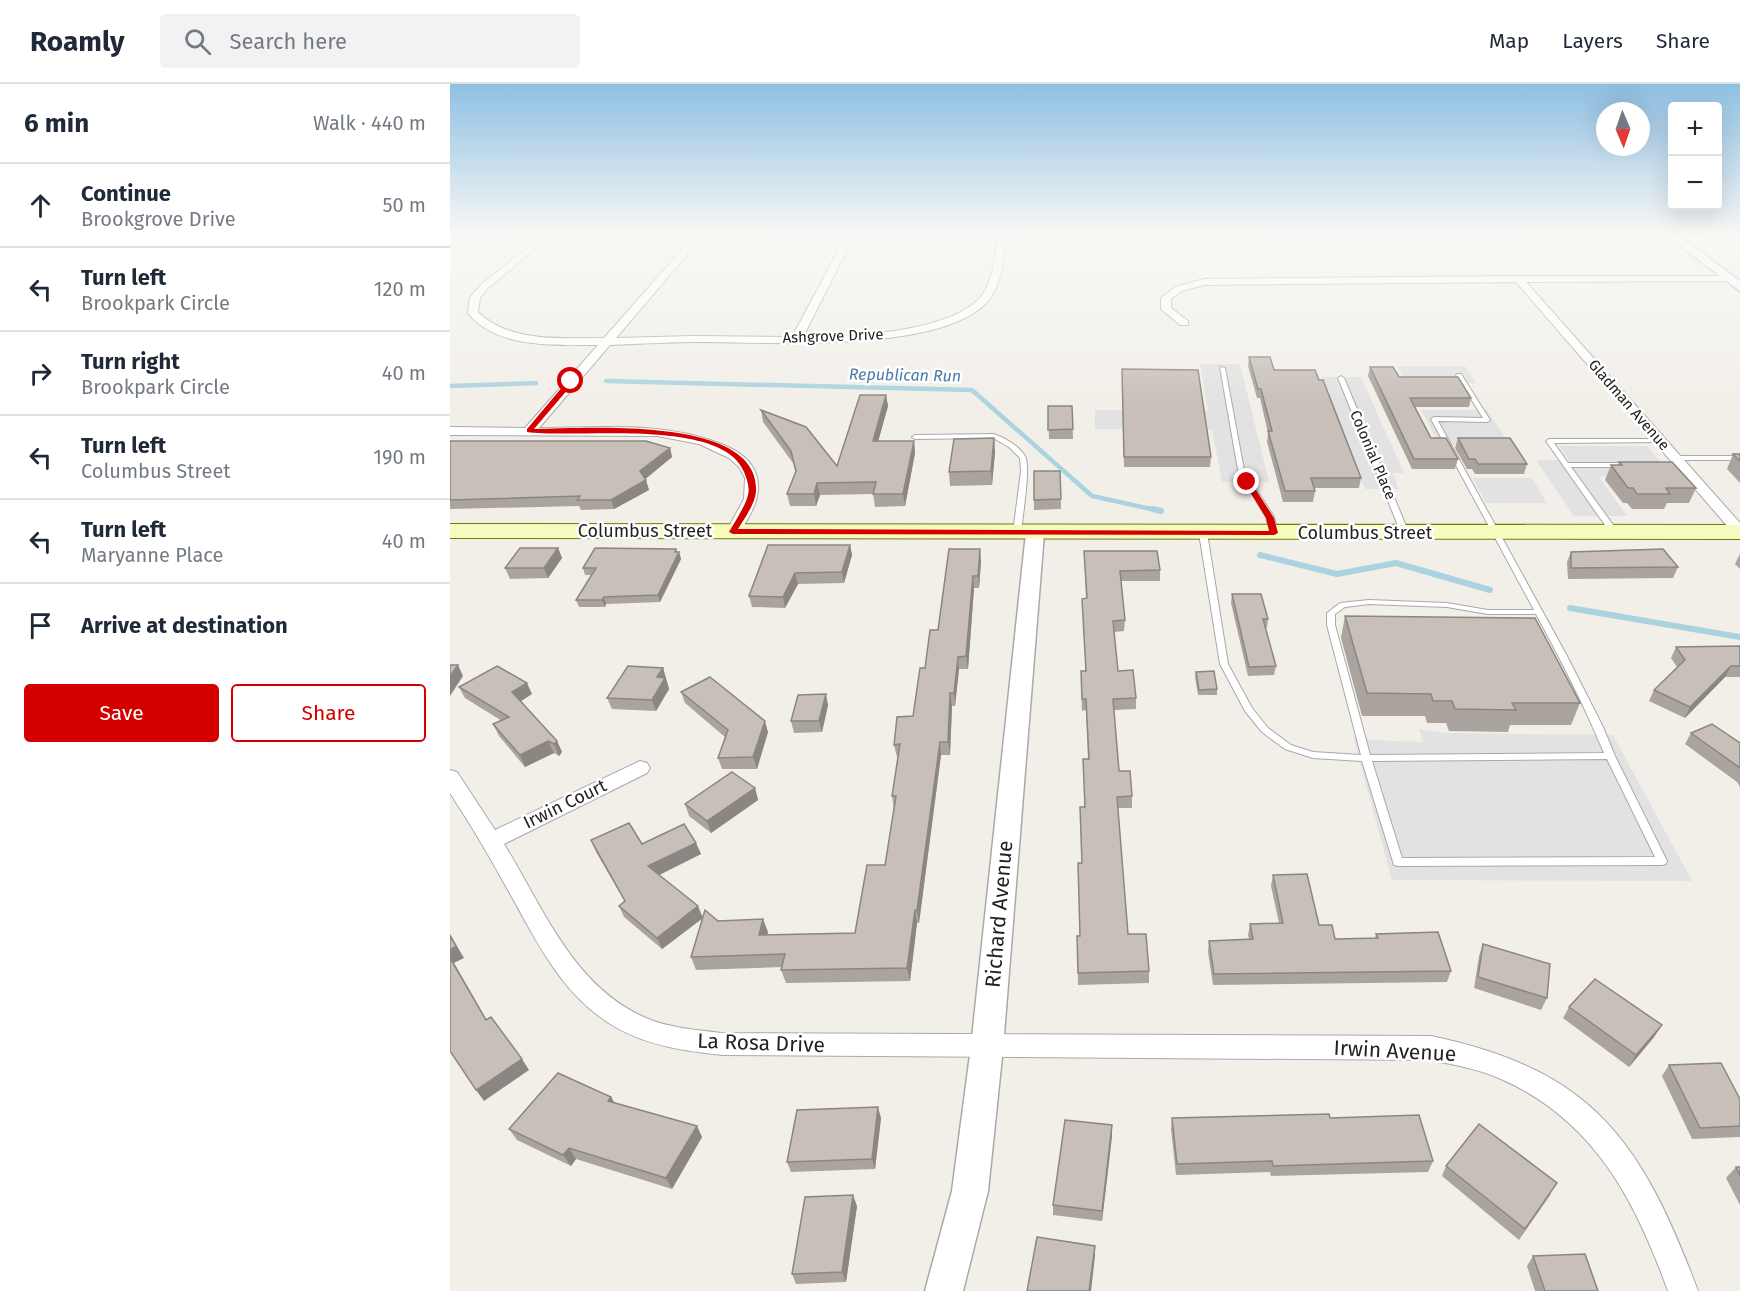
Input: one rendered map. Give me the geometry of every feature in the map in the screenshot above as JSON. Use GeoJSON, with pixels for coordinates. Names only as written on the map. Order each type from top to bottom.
{"type":"FeatureCollection","features":[{"type":"Feature","properties":{"kind":"main road","name":"Columbus Street"},"geometry":{"type":"LineString","coordinates":[[450,531],[1740,532]]}},
{"type":"Feature","properties":{"kind":"street","name":"Ashgrove Drive"},"geometry":{"type":"LineString","coordinates":[[479,292],[475,297],[473,314],[490,327],[515,336],[555,340],[877,336],[926,327],[964,313],[987,298],[991,292]]}},
{"type":"Feature","properties":{"kind":"street"},"geometry":{"type":"LineString","coordinates":[[529,431],[650,292]]}},
{"type":"Feature","properties":{"kind":"street"},"geometry":{"type":"LineString","coordinates":[[797,338],[821,292]]}},
{"type":"Feature","properties":{"kind":"street"},"geometry":{"type":"LineString","coordinates":[[1173,292],[1168,295],[1166,309],[1184,323]]}},
{"type":"Feature","properties":{"kind":"street","name":"Gladman Avenue"},"geometry":{"type":"LineString","coordinates":[[1530,292],[1677,463],[1740,532]]}},
{"type":"Feature","properties":{"kind":"street"},"geometry":{"type":"LineString","coordinates":[[450,431],[657,432],[691,437],[717,445],[734,455],[745,466],[751,480],[752,495],[733,532]]}},
{"type":"Feature","properties":{"kind":"street","name":"Richard Avenue"},"geometry":{"type":"LineString","coordinates":[[944,1291],[970,1191],[987,1047],[1026,533]]}},
{"type":"Feature","properties":{"kind":"street","name":"Irwin Court"},"geometry":{"type":"LineString","coordinates":[[491,841],[640,768]]}},
{"type":"Feature","properties":{"kind":"street","name":"La Rosa Drive"},"geometry":{"type":"LineString","coordinates":[[450,777],[491,841],[564,968],[581,988],[625,1020],[651,1032],[685,1040],[722,1044],[987,1047]]}},
{"type":"Feature","properties":{"kind":"street","name":"Irwin Avenue"},"geometry":{"type":"LineString","coordinates":[[987,1047],[1431,1048],[1492,1061],[1529,1077],[1553,1092],[1588,1119],[1613,1148],[1636,1182],[1655,1220],[1683,1291]]}},
{"type":"Feature","properties":{"kind":"lane"},"geometry":{"type":"LineString","coordinates":[[1222,368],[1241,470],[1270,518],[1274,533]]}},
{"type":"Feature","properties":{"kind":"lane"},"geometry":{"type":"LineString","coordinates":[[1459,375],[1487,420],[1434,420],[1539,612],[1598,727],[1662,861],[1398,862],[1366,758],[1330,625],[1331,613],[1343,605],[1369,602],[1448,604],[1488,612],[1539,612]]}},
{"type":"Feature","properties":{"kind":"lane","name":"Colonial Place"},"geometry":{"type":"LineString","coordinates":[[1341,378],[1406,533]]}},
{"type":"Feature","properties":{"kind":"lane"},"geometry":{"type":"LineString","coordinates":[[915,437],[994,436],[1011,446],[1023,458],[1026,533]]}},
{"type":"Feature","properties":{"kind":"lane"},"geometry":{"type":"LineString","coordinates":[[1615,533],[1549,441],[1660,441]]}},
{"type":"Feature","properties":{"kind":"lane"},"geometry":{"type":"LineString","coordinates":[[1677,463],[1740,458]]}},
{"type":"Feature","properties":{"kind":"lane"},"geometry":{"type":"LineString","coordinates":[[1566,465],[1633,465]]}},
{"type":"Feature","properties":{"kind":"lane"},"geometry":{"type":"LineString","coordinates":[[1203,533],[1224,664],[1248,709],[1264,730],[1288,747],[1313,755],[1366,758],[1610,756]]}},
{"type":"Feature","properties":{"kind":"shaded area"},"geometry":{"type":"Polygon","coordinates":[[[1200,364],[1240,364],[1269,482],[1222,482],[1212,429],[1095,429],[1095,410],[1208,410],[1200,364]]]}},
{"type":"Feature","properties":{"kind":"shaded area"},"geometry":{"type":"Polygon","coordinates":[[[1397,366],[1465,366],[1476,383],[1406,383],[1397,366]]]}},
{"type":"Feature","properties":{"kind":"shaded area"},"geometry":{"type":"Polygon","coordinates":[[[1322,377],[1361,377],[1404,473],[1392,473],[1399,489],[1365,489],[1322,377]]]}},
{"type":"Feature","properties":{"kind":"shaded area"},"geometry":{"type":"Polygon","coordinates":[[[1421,410],[1487,410],[1510,445],[1440,445],[1421,410]]]}},
{"type":"Feature","properties":{"kind":"shaded area"},"geometry":{"type":"Polygon","coordinates":[[[1559,446],[1647,446],[1673,476],[1598,476],[1627,516],[1574,516],[1536,460],[1569,460],[1559,446]]]}},
{"type":"Feature","properties":{"kind":"shaded area"},"geometry":{"type":"Polygon","coordinates":[[[1473,478],[1532,478],[1547,503],[1486,503],[1473,478]]]}},
{"type":"Feature","properties":{"kind":"shaded area"},"geometry":{"type":"Polygon","coordinates":[[[1419,729],[1447,733],[1613,735],[1692,881],[1392,880],[1353,737],[1367,737],[1369,740],[1423,742],[1419,729]]]}},
{"type":"Feature","properties":{"kind":"building"},"geometry":{"type":"Polygon","coordinates":[[[1249,357],[1270,357],[1274,370],[1315,370],[1319,380],[1323,380],[1361,478],[1311,478],[1315,491],[1285,491],[1268,431],[1272,431],[1261,389],[1258,389],[1249,357]]]}},
{"type":"Feature","properties":{"kind":"building"},"geometry":{"type":"Polygon","coordinates":[[[1370,367],[1393,367],[1399,377],[1458,377],[1471,398],[1410,398],[1431,438],[1446,438],[1458,459],[1414,459],[1370,367]]]}},
{"type":"Feature","properties":{"kind":"building"},"geometry":{"type":"Polygon","coordinates":[[[1122,369],[1198,370],[1211,457],[1124,457],[1122,369]]]}},
{"type":"Feature","properties":{"kind":"building"},"geometry":{"type":"Polygon","coordinates":[[[860,395],[886,395],[873,441],[914,441],[903,494],[873,494],[876,482],[817,483],[814,494],[787,494],[796,471],[791,451],[761,410],[806,427],[837,466],[860,395]]]}},
{"type":"Feature","properties":{"kind":"building"},"geometry":{"type":"Polygon","coordinates":[[[1048,406],[1072,406],[1073,429],[1048,430],[1048,406]]]}},
{"type":"Feature","properties":{"kind":"building"},"geometry":{"type":"Polygon","coordinates":[[[994,438],[991,471],[949,472],[954,439],[994,438]]]}},
{"type":"Feature","properties":{"kind":"building"},"geometry":{"type":"Polygon","coordinates":[[[1458,438],[1510,438],[1527,464],[1478,464],[1475,459],[1469,459],[1458,438]]]}},
{"type":"Feature","properties":{"kind":"building"},"geometry":{"type":"Polygon","coordinates":[[[450,441],[646,441],[670,448],[640,471],[646,480],[611,500],[577,500],[580,496],[450,500],[450,441]]]}},
{"type":"Feature","properties":{"kind":"building"},"geometry":{"type":"Polygon","coordinates":[[[1733,454],[1740,454],[1740,461],[1733,454]]]}},
{"type":"Feature","properties":{"kind":"building"},"geometry":{"type":"Polygon","coordinates":[[[1619,462],[1672,462],[1696,488],[1666,488],[1670,494],[1637,494],[1633,488],[1628,488],[1611,465],[1622,465],[1619,462]]]}},
{"type":"Feature","properties":{"kind":"building"},"geometry":{"type":"Polygon","coordinates":[[[1034,471],[1060,471],[1061,499],[1034,500],[1034,471]]]}},
{"type":"Feature","properties":{"kind":"building"},"geometry":{"type":"Polygon","coordinates":[[[768,545],[850,545],[842,572],[795,573],[783,597],[749,596],[768,545]]]}},
{"type":"Feature","properties":{"kind":"building"},"geometry":{"type":"Polygon","coordinates":[[[520,548],[558,548],[544,568],[505,568],[520,548]]]}},
{"type":"Feature","properties":{"kind":"building"},"geometry":{"type":"Polygon","coordinates":[[[595,548],[676,549],[675,552],[679,552],[658,595],[576,600],[596,568],[583,568],[595,548]]]}},
{"type":"Feature","properties":{"kind":"building"},"geometry":{"type":"Polygon","coordinates":[[[949,549],[980,549],[978,576],[973,576],[966,656],[958,657],[954,693],[950,693],[948,742],[940,742],[907,968],[781,970],[785,954],[691,957],[705,910],[718,921],[763,919],[759,935],[855,933],[867,865],[885,865],[896,796],[892,796],[900,744],[894,745],[897,717],[913,716],[920,668],[925,668],[930,630],[938,630],[949,549]]]}},
{"type":"Feature","properties":{"kind":"building"},"geometry":{"type":"Polygon","coordinates":[[[1663,549],[1678,567],[1571,568],[1571,552],[1663,549]]]}},
{"type":"Feature","properties":{"kind":"building"},"geometry":{"type":"Polygon","coordinates":[[[1084,551],[1157,551],[1160,570],[1120,571],[1125,620],[1113,621],[1118,671],[1133,670],[1136,698],[1113,699],[1119,771],[1130,771],[1132,796],[1117,797],[1128,934],[1146,934],[1149,971],[1078,973],[1077,936],[1080,936],[1078,863],[1082,863],[1080,807],[1085,807],[1083,759],[1089,759],[1086,699],[1082,699],[1081,671],[1086,671],[1082,599],[1087,598],[1084,551]]]}},
{"type":"Feature","properties":{"kind":"building"},"geometry":{"type":"Polygon","coordinates":[[[1232,594],[1261,594],[1268,619],[1263,619],[1276,666],[1249,667],[1232,594]]]}},
{"type":"Feature","properties":{"kind":"building"},"geometry":{"type":"Polygon","coordinates":[[[1345,616],[1535,618],[1580,703],[1512,703],[1516,710],[1455,709],[1452,701],[1433,701],[1431,694],[1367,693],[1345,616]]]}},
{"type":"Feature","properties":{"kind":"building"},"geometry":{"type":"Polygon","coordinates":[[[1740,646],[1740,666],[1731,666],[1690,707],[1654,690],[1685,660],[1676,647],[1740,646]]]}},
{"type":"Feature","properties":{"kind":"building"},"geometry":{"type":"Polygon","coordinates":[[[450,665],[458,665],[450,676],[450,665]]]}},
{"type":"Feature","properties":{"kind":"building"},"geometry":{"type":"Polygon","coordinates":[[[497,666],[527,683],[512,692],[557,741],[554,744],[548,741],[520,755],[493,724],[509,717],[459,687],[497,666]]]}},
{"type":"Feature","properties":{"kind":"building"},"geometry":{"type":"Polygon","coordinates":[[[628,666],[663,668],[657,677],[665,678],[652,700],[607,698],[628,666]]]}},
{"type":"Feature","properties":{"kind":"building"},"geometry":{"type":"Polygon","coordinates":[[[1214,671],[1217,689],[1199,690],[1196,672],[1214,671]]]}},
{"type":"Feature","properties":{"kind":"building"},"geometry":{"type":"Polygon","coordinates":[[[710,677],[765,721],[753,757],[718,758],[728,730],[681,692],[710,677]]]}},
{"type":"Feature","properties":{"kind":"building"},"geometry":{"type":"Polygon","coordinates":[[[826,694],[819,721],[791,721],[798,695],[826,694]]]}},
{"type":"Feature","properties":{"kind":"building"},"geometry":{"type":"Polygon","coordinates":[[[1712,724],[1740,743],[1740,768],[1691,733],[1712,724]]]}},
{"type":"Feature","properties":{"kind":"building"},"geometry":{"type":"Polygon","coordinates":[[[732,772],[755,788],[707,821],[685,804],[732,772]]]}},
{"type":"Feature","properties":{"kind":"building"},"geometry":{"type":"Polygon","coordinates":[[[629,823],[642,844],[684,824],[696,843],[648,866],[698,906],[657,938],[619,906],[625,901],[591,840],[629,823]]]}},
{"type":"Feature","properties":{"kind":"building"},"geometry":{"type":"Polygon","coordinates":[[[1307,874],[1319,925],[1332,925],[1335,939],[1378,938],[1376,934],[1438,932],[1451,971],[1214,974],[1209,941],[1253,939],[1250,924],[1283,923],[1273,875],[1307,874]]]}},
{"type":"Feature","properties":{"kind":"building"},"geometry":{"type":"Polygon","coordinates":[[[450,936],[456,946],[450,950],[450,936]]]}},
{"type":"Feature","properties":{"kind":"building"},"geometry":{"type":"Polygon","coordinates":[[[1483,944],[1550,964],[1547,998],[1478,977],[1483,944]]]}},
{"type":"Feature","properties":{"kind":"building"},"geometry":{"type":"Polygon","coordinates":[[[450,958],[486,1020],[491,1017],[522,1059],[476,1090],[450,1051],[450,958]]]}},
{"type":"Feature","properties":{"kind":"building"},"geometry":{"type":"Polygon","coordinates":[[[1595,979],[1662,1025],[1636,1055],[1569,1007],[1595,979]]]}},
{"type":"Feature","properties":{"kind":"building"},"geometry":{"type":"Polygon","coordinates":[[[1721,1063],[1740,1099],[1740,1126],[1700,1128],[1669,1065],[1721,1063]]]}},
{"type":"Feature","properties":{"kind":"building"},"geometry":{"type":"Polygon","coordinates":[[[558,1073],[611,1097],[608,1101],[697,1126],[666,1178],[569,1148],[563,1155],[509,1129],[558,1073]]]}},
{"type":"Feature","properties":{"kind":"building"},"geometry":{"type":"Polygon","coordinates":[[[878,1107],[872,1159],[787,1162],[797,1110],[878,1107]]]}},
{"type":"Feature","properties":{"kind":"building"},"geometry":{"type":"Polygon","coordinates":[[[1329,1114],[1330,1118],[1419,1115],[1433,1161],[1273,1166],[1272,1161],[1177,1164],[1172,1118],[1329,1114]]]}},
{"type":"Feature","properties":{"kind":"building"},"geometry":{"type":"Polygon","coordinates":[[[1065,1120],[1112,1125],[1102,1211],[1053,1205],[1065,1120]]]}},
{"type":"Feature","properties":{"kind":"building"},"geometry":{"type":"Polygon","coordinates":[[[1479,1124],[1557,1183],[1525,1229],[1446,1166],[1479,1124]]]}},
{"type":"Feature","properties":{"kind":"building"},"geometry":{"type":"Polygon","coordinates":[[[853,1195],[842,1272],[792,1274],[805,1197],[853,1195]]]}},
{"type":"Feature","properties":{"kind":"building"},"geometry":{"type":"Polygon","coordinates":[[[1037,1237],[1095,1246],[1089,1291],[1027,1291],[1037,1237]]]}},
{"type":"Feature","properties":{"kind":"building"},"geometry":{"type":"Polygon","coordinates":[[[1585,1254],[1598,1291],[1545,1291],[1533,1256],[1585,1254]]]}},
{"type":"Feature","properties":{"kind":"waterway","name":"Republican Run"},"geometry":{"type":"LineString","coordinates":[[606,381],[972,390],[1092,496],[1160,511]]}},
{"type":"Feature","properties":{"kind":"waterway","name":"Republican Run"},"geometry":{"type":"LineString","coordinates":[[450,386],[536,383]]}},
{"type":"Feature","properties":{"kind":"waterway","name":"Republican Run"},"geometry":{"type":"LineString","coordinates":[[1153,509],[1161,511]]}},
{"type":"Feature","properties":{"kind":"waterway","name":"Republican Run"},"geometry":{"type":"LineString","coordinates":[[1260,555],[1337,574],[1396,563],[1490,590]]}},
{"type":"Feature","properties":{"kind":"waterway","name":"Republican Run"},"geometry":{"type":"LineString","coordinates":[[1570,608],[1740,637]]}},
{"type":"Feature","properties":{"kind":"route"},"geometry":{"type":"LineString","coordinates":[[571,381],[529,431],[657,432],[691,437],[717,445],[734,455],[745,466],[751,480],[752,495],[733,532],[1274,533],[1270,518],[1247,482]]}}]}
